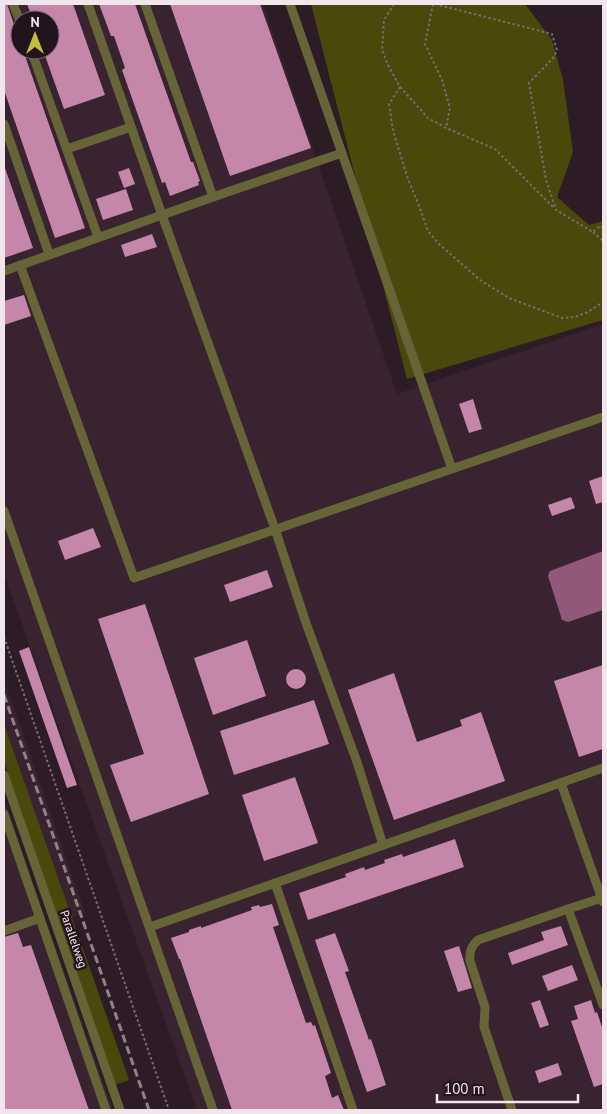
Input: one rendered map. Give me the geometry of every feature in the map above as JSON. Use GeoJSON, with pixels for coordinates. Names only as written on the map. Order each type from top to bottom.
{"type":"FeatureCollection","features":[{"type":"Feature","properties":{"kind":"street"},"geometry":{"type":"LineString","coordinates":[[88,4],[275,529],[306,623],[357,762],[383,845]]}},
{"type":"Feature","properties":{"kind":"street"},"geometry":{"type":"LineString","coordinates":[[145,4],[213,197]]}},
{"type":"Feature","properties":{"kind":"street"},"geometry":{"type":"LineString","coordinates":[[290,4],[452,469]]}},
{"type":"Feature","properties":{"kind":"street"},"geometry":{"type":"LineString","coordinates":[[35,60],[98,237]]}},
{"type":"Feature","properties":{"kind":"street"},"geometry":{"type":"LineString","coordinates":[[4,124],[49,254]]}},
{"type":"Feature","properties":{"kind":"street"},"geometry":{"type":"LineString","coordinates":[[67,149],[131,127]]}},
{"type":"Feature","properties":{"kind":"street"},"geometry":{"type":"LineString","coordinates":[[4,271],[342,153]]}},
{"type":"Feature","properties":{"kind":"street"},"geometry":{"type":"LineString","coordinates":[[20,265],[134,578],[603,417]]}},
{"type":"Feature","properties":{"kind":"street"},"geometry":{"type":"LineString","coordinates":[[4,511],[213,1110]]}},
{"type":"Feature","properties":{"kind":"street"},"geometry":{"type":"LineString","coordinates":[[150,927],[603,768]]}},
{"type":"Feature","properties":{"kind":"street","name":"Parallelweg"},"geometry":{"type":"LineString","coordinates":[[4,775],[120,1110]]}},
{"type":"Feature","properties":{"kind":"street"},"geometry":{"type":"LineString","coordinates":[[512,1110],[484,1027],[485,1007],[469,955],[471,948],[478,940],[568,909],[603,900],[562,783]]}},
{"type":"Feature","properties":{"kind":"street"},"geometry":{"type":"LineString","coordinates":[[4,814],[106,1110]]}},
{"type":"Feature","properties":{"kind":"street"},"geometry":{"type":"LineString","coordinates":[[275,883],[353,1110]]}},
{"type":"Feature","properties":{"kind":"street"},"geometry":{"type":"LineString","coordinates":[[568,909],[603,1005]]}},
{"type":"Feature","properties":{"kind":"street"},"geometry":{"type":"LineString","coordinates":[[4,931],[40,918]]}},
{"type":"Feature","properties":{"kind":"path"},"geometry":{"type":"LineString","coordinates":[[394,4],[384,20],[382,50],[400,87],[428,118],[446,128],[495,149],[556,210],[594,232],[603,241]]}},
{"type":"Feature","properties":{"kind":"path"},"geometry":{"type":"LineString","coordinates":[[446,128],[450,108],[442,80],[425,44],[434,4],[552,34],[557,50],[554,58],[529,83],[546,180],[556,210]]}},
{"type":"Feature","properties":{"kind":"path"},"geometry":{"type":"LineString","coordinates":[[400,87],[389,104],[393,131],[408,180],[428,231],[433,238],[480,280],[508,298],[562,318],[575,317],[588,312],[603,302],[603,296]]}},
{"type":"Feature","properties":{"kind":"path"},"geometry":{"type":"LineString","coordinates":[[594,232],[600,226],[603,228]]}},
{"type":"Feature","properties":{"kind":"path"},"geometry":{"type":"LineString","coordinates":[[4,637],[169,1110]]}},
{"type":"Feature","properties":{"kind":"shaded area"},"geometry":{"type":"Polygon","coordinates":[[[4,4],[263,4],[397,394],[603,324],[603,1110],[197,1110],[4,574],[4,4]]]}},
{"type":"Feature","properties":{"kind":"shaded area"},"geometry":{"type":"Polygon","coordinates":[[[311,4],[525,4],[552,40],[563,80],[573,152],[557,197],[589,225],[603,221],[603,320],[407,379],[311,4]]]}},
{"type":"Feature","properties":{"kind":"shaded area"},"geometry":{"type":"Polygon","coordinates":[[[603,551],[603,610],[568,622],[562,620],[548,576],[550,571],[603,551]]]}},
{"type":"Feature","properties":{"kind":"shaded area"},"geometry":{"type":"Polygon","coordinates":[[[4,680],[85,913],[71,918],[4,724],[4,680]]]}},
{"type":"Feature","properties":{"kind":"shaded area"},"geometry":{"type":"Polygon","coordinates":[[[4,724],[129,1080],[115,1085],[4,762],[4,724]]]}},
{"type":"Feature","properties":{"kind":"shaded area"},"geometry":{"type":"Polygon","coordinates":[[[4,798],[34,886],[113,1110],[4,1110],[4,798]]]}},
{"type":"Feature","properties":{"kind":"building"},"geometry":{"type":"Polygon","coordinates":[[[4,4],[7,4],[10,13],[10,60],[26,60],[85,228],[55,238],[4,90],[4,4]]]}},
{"type":"Feature","properties":{"kind":"building"},"geometry":{"type":"Polygon","coordinates":[[[27,4],[73,4],[105,95],[64,109],[47,60],[60,60],[60,10],[29,10],[27,4]]]}},
{"type":"Feature","properties":{"kind":"building"},"geometry":{"type":"Polygon","coordinates":[[[99,4],[135,4],[191,162],[193,162],[200,181],[198,182],[199,185],[170,196],[165,182],[162,183],[122,70],[125,68],[114,36],[111,36],[99,4]]]}},
{"type":"Feature","properties":{"kind":"building"},"geometry":{"type":"Polygon","coordinates":[[[170,4],[260,4],[311,148],[230,176],[170,4]]]}},
{"type":"Feature","properties":{"kind":"building"},"geometry":{"type":"Polygon","coordinates":[[[4,168],[33,248],[4,258],[4,168]]]}},
{"type":"Feature","properties":{"kind":"building"},"geometry":{"type":"Polygon","coordinates":[[[129,168],[135,184],[124,188],[118,172],[129,168]]]}},
{"type":"Feature","properties":{"kind":"building"},"geometry":{"type":"Polygon","coordinates":[[[126,189],[133,210],[103,220],[96,199],[126,189]]]}},
{"type":"Feature","properties":{"kind":"building"},"geometry":{"type":"Polygon","coordinates":[[[152,234],[157,247],[125,257],[121,245],[152,234]]]}},
{"type":"Feature","properties":{"kind":"building"},"geometry":{"type":"Polygon","coordinates":[[[24,295],[31,316],[4,325],[4,301],[24,295]]]}},
{"type":"Feature","properties":{"kind":"building"},"geometry":{"type":"Polygon","coordinates":[[[473,399],[482,429],[469,433],[459,404],[473,399]]]}},
{"type":"Feature","properties":{"kind":"building"},"geometry":{"type":"Polygon","coordinates":[[[603,476],[603,502],[596,504],[589,481],[603,476]]]}},
{"type":"Feature","properties":{"kind":"building"},"geometry":{"type":"Polygon","coordinates":[[[571,497],[575,508],[552,516],[548,505],[571,497]]]}},
{"type":"Feature","properties":{"kind":"building"},"geometry":{"type":"Polygon","coordinates":[[[93,528],[101,547],[65,560],[58,541],[93,528]]]}},
{"type":"Feature","properties":{"kind":"building"},"geometry":{"type":"Polygon","coordinates":[[[267,570],[273,587],[230,602],[224,585],[267,570]]]}},
{"type":"Feature","properties":{"kind":"building"},"geometry":{"type":"Polygon","coordinates":[[[145,604],[209,794],[131,822],[110,765],[144,754],[98,619],[145,604]]]}},
{"type":"Feature","properties":{"kind":"building"},"geometry":{"type":"Polygon","coordinates":[[[247,640],[266,696],[213,715],[194,658],[247,640]]]}},
{"type":"Feature","properties":{"kind":"building"},"geometry":{"type":"Polygon","coordinates":[[[29,647],[77,785],[67,788],[19,651],[29,647]]]}},
{"type":"Feature","properties":{"kind":"building"},"geometry":{"type":"Polygon","coordinates":[[[603,665],[603,749],[579,757],[554,681],[603,665]]]}},
{"type":"Feature","properties":{"kind":"building"},"geometry":{"type":"Polygon","coordinates":[[[296,669],[303,672],[306,679],[303,686],[296,689],[289,686],[286,679],[289,672],[296,669]]]}},
{"type":"Feature","properties":{"kind":"building"},"geometry":{"type":"Polygon","coordinates":[[[394,673],[417,742],[462,726],[460,720],[481,712],[505,781],[394,820],[348,690],[394,673]]]}},
{"type":"Feature","properties":{"kind":"building"},"geometry":{"type":"Polygon","coordinates":[[[314,700],[329,744],[234,775],[220,731],[314,700]]]}},
{"type":"Feature","properties":{"kind":"building"},"geometry":{"type":"Polygon","coordinates":[[[295,777],[318,843],[264,861],[242,795],[295,777]]]}},
{"type":"Feature","properties":{"kind":"building"},"geometry":{"type":"Polygon","coordinates":[[[455,839],[464,867],[308,920],[299,893],[346,877],[345,874],[364,867],[365,870],[385,863],[384,860],[402,854],[403,857],[455,839]]]}},
{"type":"Feature","properties":{"kind":"building"},"geometry":{"type":"Polygon","coordinates":[[[272,904],[279,925],[273,927],[306,1023],[311,1022],[313,1026],[315,1025],[331,1073],[325,1076],[332,1098],[338,1095],[344,1110],[232,1110],[171,938],[189,932],[189,930],[201,926],[201,928],[252,910],[251,907],[272,904]]]}},
{"type":"Feature","properties":{"kind":"building"},"geometry":{"type":"Polygon","coordinates":[[[561,926],[568,945],[512,965],[508,953],[544,940],[541,932],[561,926]]]}},
{"type":"Feature","properties":{"kind":"building"},"geometry":{"type":"Polygon","coordinates":[[[18,933],[23,947],[31,945],[89,1110],[4,1110],[4,937],[18,933]]]}},
{"type":"Feature","properties":{"kind":"building"},"geometry":{"type":"Polygon","coordinates":[[[335,933],[349,971],[345,972],[369,1040],[371,1039],[386,1085],[367,1092],[315,940],[335,933]]]}},
{"type":"Feature","properties":{"kind":"building"},"geometry":{"type":"Polygon","coordinates":[[[459,946],[472,988],[458,992],[444,951],[459,946]]]}},
{"type":"Feature","properties":{"kind":"building"},"geometry":{"type":"Polygon","coordinates":[[[572,965],[578,980],[548,991],[542,976],[572,965]]]}},
{"type":"Feature","properties":{"kind":"building"},"geometry":{"type":"Polygon","coordinates":[[[540,1000],[549,1025],[540,1028],[531,1003],[540,1000]]]}},
{"type":"Feature","properties":{"kind":"building"},"geometry":{"type":"Polygon","coordinates":[[[591,1000],[603,1030],[603,1084],[594,1087],[571,1021],[578,1019],[574,1006],[591,1000]]]}},
{"type":"Feature","properties":{"kind":"building"},"geometry":{"type":"Polygon","coordinates":[[[558,1063],[562,1075],[539,1083],[535,1071],[558,1063]]]}},
{"type":"Feature","properties":{"kind":"railway"},"geometry":{"type":"LineString","coordinates":[[4,695],[149,1110]]}}]}
